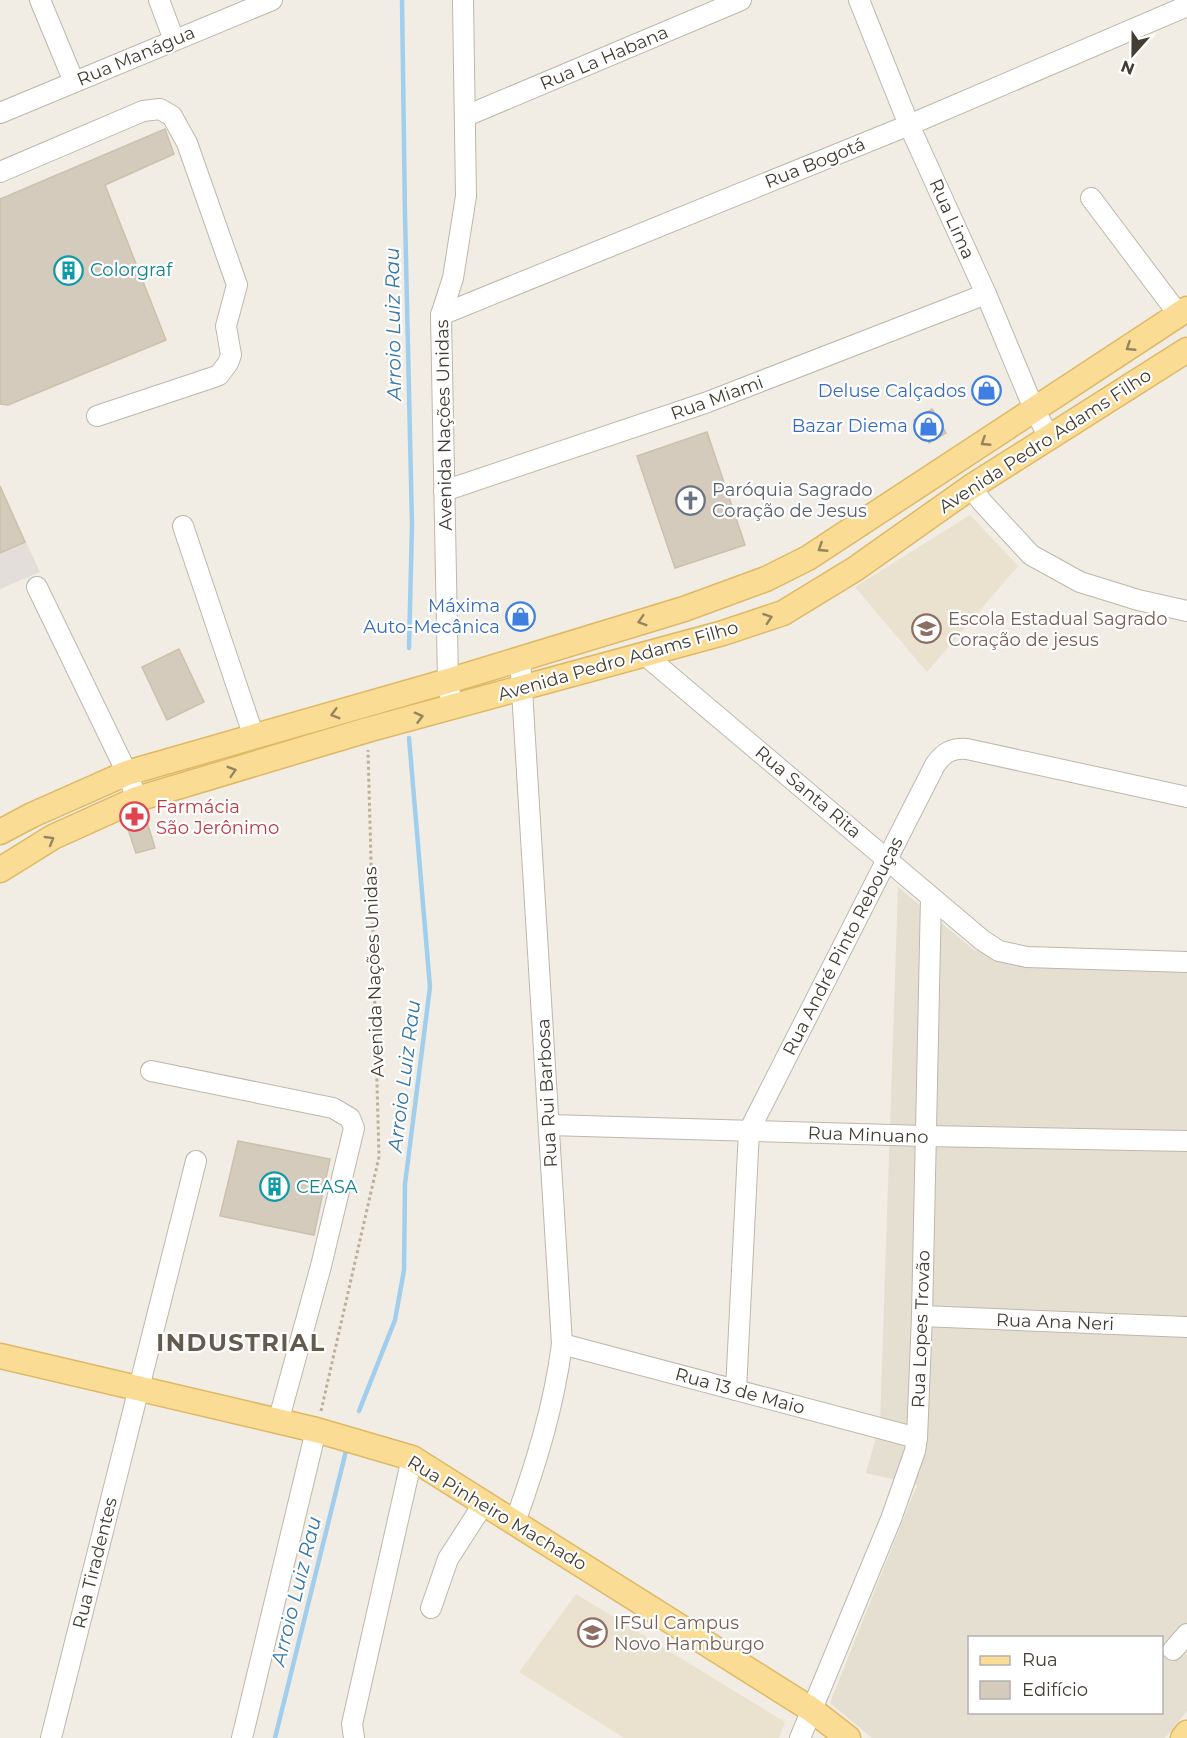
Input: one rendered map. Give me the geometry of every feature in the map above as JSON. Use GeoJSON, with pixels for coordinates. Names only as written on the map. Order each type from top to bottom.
{"type":"FeatureCollection","features":[{"type":"Feature","properties":{"kind":"main road","name":"Avenida Pedro Adams Filho"},"geometry":{"type":"LineString","coordinates":[[0,832],[32,815],[126,773],[448,681],[684,609],[766,579],[808,558],[1034,409],[1184,318]]}},
{"type":"Feature","properties":{"kind":"main road","name":"Avenida Pedro Adams Filho"},"geometry":{"type":"LineString","coordinates":[[0,870],[53,837],[137,799],[367,730],[645,655],[783,613],[855,569],[971,487],[1187,350]]}},
{"type":"Feature","properties":{"kind":"main road"},"geometry":{"type":"LineString","coordinates":[[302,723],[309,748]]}},
{"type":"Feature","properties":{"kind":"main road","name":"Rua Pinheiro Machado"},"geometry":{"type":"LineString","coordinates":[[0,1356],[316,1430],[412,1458],[812,1710],[848,1738]]}},
{"type":"Feature","properties":{"kind":"main road"},"geometry":{"type":"LineString","coordinates":[[1183,1738],[1187,1733]]}},
{"type":"Feature","properties":{"kind":"street"},"geometry":{"type":"LineString","coordinates":[[40,0],[74,82]]}},
{"type":"Feature","properties":{"kind":"street"},"geometry":{"type":"LineString","coordinates":[[159,0],[174,40]]}},
{"type":"Feature","properties":{"kind":"street","name":"Rua Manágua"},"geometry":{"type":"LineString","coordinates":[[0,112],[272,0]]}},
{"type":"Feature","properties":{"kind":"street","name":"Avenida Nações Unidas"},"geometry":{"type":"LineString","coordinates":[[452,708],[448,681],[441,315],[453,278],[466,196],[463,0]]}},
{"type":"Feature","properties":{"kind":"street","name":"Rua La Habana"},"geometry":{"type":"LineString","coordinates":[[466,116],[741,0]]}},
{"type":"Feature","properties":{"kind":"street","name":"Rua Lima"},"geometry":{"type":"LineString","coordinates":[[859,0],[909,125],[986,294],[1034,409],[1049,437]]}},
{"type":"Feature","properties":{"kind":"street","name":"Rua Bogotá"},"geometry":{"type":"LineString","coordinates":[[441,315],[909,125],[1187,6]]}},
{"type":"Feature","properties":{"kind":"street"},"geometry":{"type":"LineString","coordinates":[[0,172],[151,109],[160,109],[172,116],[188,143],[237,285],[226,326],[231,355],[228,363],[214,378],[97,416]]}},
{"type":"Feature","properties":{"kind":"street"},"geometry":{"type":"LineString","coordinates":[[1091,198],[1184,318]]}},
{"type":"Feature","properties":{"kind":"street","name":"Rua Miami"},"geometry":{"type":"LineString","coordinates":[[444,491],[705,403],[986,294]]}},
{"type":"Feature","properties":{"kind":"street"},"geometry":{"type":"LineString","coordinates":[[971,487],[982,502],[1032,555],[1080,582],[1138,600],[1187,611]]}},
{"type":"Feature","properties":{"kind":"street"},"geometry":{"type":"LineString","coordinates":[[183,526],[254,737]]}},
{"type":"Feature","properties":{"kind":"street"},"geometry":{"type":"LineString","coordinates":[[37,587],[137,799]]}},
{"type":"Feature","properties":{"kind":"street","name":"Rua Santa Rita"},"geometry":{"type":"LineString","coordinates":[[645,655],[982,940],[999,951],[1028,957],[1187,962]]}},
{"type":"Feature","properties":{"kind":"street","name":"Rua Rui Barbosa"},"geometry":{"type":"LineString","coordinates":[[515,1522],[548,1420],[558,1376],[562,1344],[520,658]]}},
{"type":"Feature","properties":{"kind":"street","name":"Rua André Pinto Rebouças"},"geometry":{"type":"LineString","coordinates":[[736,1390],[749,1131],[935,765],[946,752],[956,748],[967,748],[1187,797]]}},
{"type":"Feature","properties":{"kind":"street","name":"Rua Lopes Trovão"},"geometry":{"type":"LineString","coordinates":[[800,1738],[891,1519],[915,1451],[922,1316],[931,897]]}},
{"type":"Feature","properties":{"kind":"street"},"geometry":{"type":"LineString","coordinates":[[151,1071],[333,1108],[350,1118],[354,1128],[321,1266],[278,1422]]}},
{"type":"Feature","properties":{"kind":"street","name":"Rua Minuano"},"geometry":{"type":"LineString","coordinates":[[549,1125],[1187,1141]]}},
{"type":"Feature","properties":{"kind":"street","name":"Rua Tiradentes"},"geometry":{"type":"LineString","coordinates":[[51,1738],[196,1161]]}},
{"type":"Feature","properties":{"kind":"street","name":"Rua Ana Neri"},"geometry":{"type":"LineString","coordinates":[[922,1316],[1187,1327]]}},
{"type":"Feature","properties":{"kind":"street","name":"Rua 13 de Maio"},"geometry":{"type":"LineString","coordinates":[[562,1344],[917,1438]]}},
{"type":"Feature","properties":{"kind":"street"},"geometry":{"type":"LineString","coordinates":[[243,1738],[316,1430]]}},
{"type":"Feature","properties":{"kind":"street"},"geometry":{"type":"LineString","coordinates":[[354,1738],[352,1724],[412,1458]]}},
{"type":"Feature","properties":{"kind":"street"},"geometry":{"type":"LineString","coordinates":[[431,1608],[448,1558],[484,1503]]}},
{"type":"Feature","properties":{"kind":"street"},"geometry":{"type":"LineString","coordinates":[[1173,1650],[1187,1634]]}},
{"type":"Feature","properties":{"kind":"path","name":"Avenida Nações Unidas"},"geometry":{"type":"LineString","coordinates":[[316,1430],[380,1157],[367,730]]}},
{"type":"Feature","properties":{"kind":"shaded area"},"geometry":{"type":"Polygon","coordinates":[[[0,486],[40,572],[0,589],[0,486]]]}},
{"type":"Feature","properties":{"kind":"shaded area","name":"Escola Estadual Sagrado Coração de jesus"},"geometry":{"type":"Polygon","coordinates":[[[970,515],[1018,566],[927,672],[855,587],[970,515]]]}},
{"type":"Feature","properties":{"kind":"shaded area"},"geometry":{"type":"Polygon","coordinates":[[[898,887],[974,950],[1187,954],[1187,1711],[1165,1738],[872,1738],[830,1703],[917,1485],[866,1473],[880,1423],[898,887]]]}},
{"type":"Feature","properties":{"kind":"shaded area","name":"IFSul Campus Novo Hamburgo"},"geometry":{"type":"Polygon","coordinates":[[[576,1594],[785,1722],[779,1738],[624,1738],[519,1672],[576,1594]]]}},
{"type":"Feature","properties":{"kind":"building","name":"Colorgraf"},"geometry":{"type":"Polygon","coordinates":[[[165,129],[174,154],[105,185],[166,340],[8,405],[0,404],[0,199],[165,129]]]}},
{"type":"Feature","properties":{"kind":"building"},"geometry":{"type":"Polygon","coordinates":[[[932,409],[946,433],[929,443],[914,420],[932,409]]]}},
{"type":"Feature","properties":{"kind":"building","name":"Paróquia Sagrado Coração de Jesus"},"geometry":{"type":"Polygon","coordinates":[[[707,432],[745,545],[675,568],[637,456],[707,432]]]}},
{"type":"Feature","properties":{"kind":"building"},"geometry":{"type":"Polygon","coordinates":[[[0,486],[25,542],[0,553],[0,486]]]}},
{"type":"Feature","properties":{"kind":"building"},"geometry":{"type":"Polygon","coordinates":[[[179,649],[204,702],[167,720],[142,667],[179,649]]]}},
{"type":"Feature","properties":{"kind":"building"},"geometry":{"type":"Polygon","coordinates":[[[144,812],[155,848],[136,853],[125,820],[144,812]]]}},
{"type":"Feature","properties":{"kind":"building","name":"CEASA"},"geometry":{"type":"Polygon","coordinates":[[[238,1141],[330,1159],[314,1235],[220,1216],[238,1141]]]}},
{"type":"Feature","properties":{"kind":"waterway","name":"Arroio Luiz Rau"},"geometry":{"type":"LineString","coordinates":[[402,0],[412,525],[409,648]]}},
{"type":"Feature","properties":{"kind":"waterway","name":"Arroio Luiz Rau"},"geometry":{"type":"LineString","coordinates":[[359,1411],[395,1320],[404,1270],[405,1184],[430,987],[409,738]]}},
{"type":"Feature","properties":{"kind":"waterway","name":"Arroio Luiz Rau"},"geometry":{"type":"LineString","coordinates":[[275,1738],[346,1451]]}},
{"type":"Feature","properties":{"kind":"place","name":"Colorgraf"},"geometry":{"type":"Point","coordinates":[69,270]}},
{"type":"Feature","properties":{"kind":"place","name":"Deluse Calçados"},"geometry":{"type":"Point","coordinates":[987,391]}},
{"type":"Feature","properties":{"kind":"place","name":"Bazar Diema"},"geometry":{"type":"Point","coordinates":[929,426]}},
{"type":"Feature","properties":{"kind":"place","name":"Paróquia Sagrado Coração de Jesus"},"geometry":{"type":"Point","coordinates":[691,500]}},
{"type":"Feature","properties":{"kind":"place","name":"Máxima Auto-Mecânica"},"geometry":{"type":"Point","coordinates":[521,616]}},
{"type":"Feature","properties":{"kind":"place","name":"Escola Estadual Sagrado Coração de jesus"},"geometry":{"type":"Point","coordinates":[927,629]}},
{"type":"Feature","properties":{"kind":"place","name":"Farmácia São Jerônimo"},"geometry":{"type":"Point","coordinates":[135,817]}},
{"type":"Feature","properties":{"kind":"place","name":"CEASA"},"geometry":{"type":"Point","coordinates":[275,1187]}},
{"type":"Feature","properties":{"kind":"place","name":"IFSul Campus Novo Hamburgo"},"geometry":{"type":"Point","coordinates":[593,1633]}},
{"type":"Feature","properties":{"kind":"district","name":"INDUSTRIAL"},"geometry":{"type":"Point","coordinates":[241,1342]}}]}
